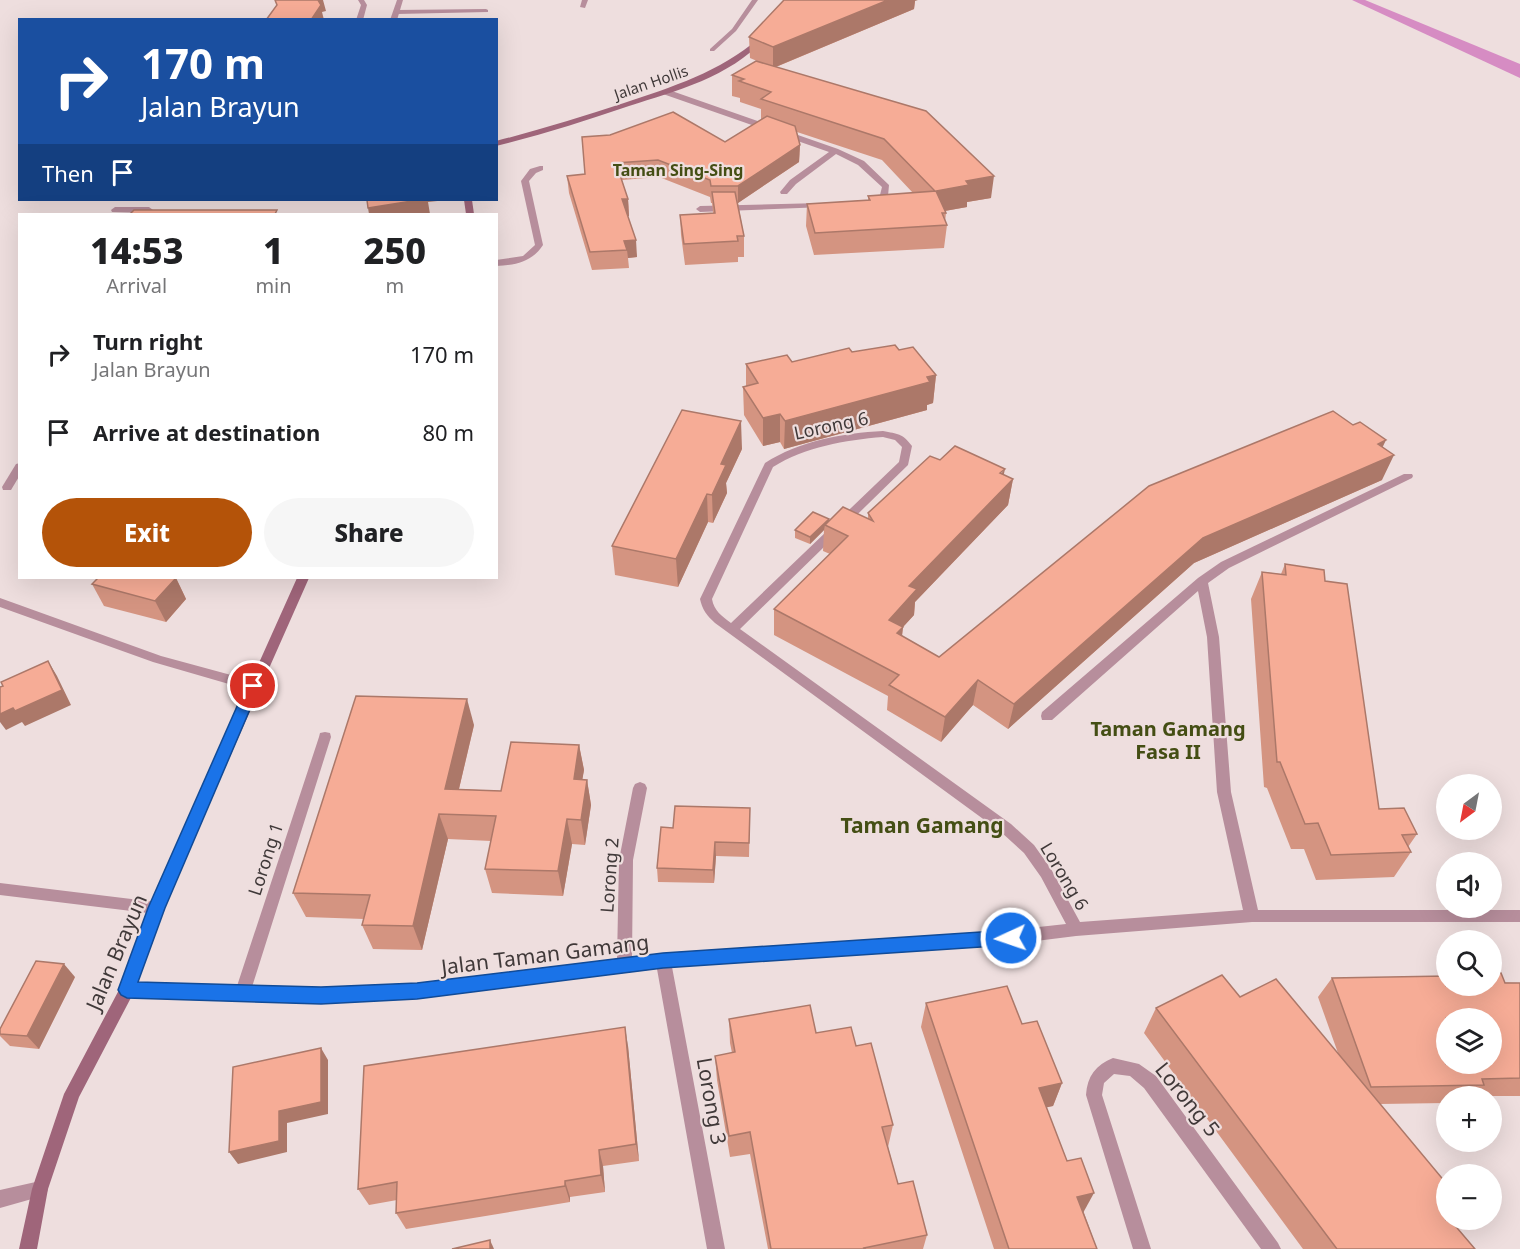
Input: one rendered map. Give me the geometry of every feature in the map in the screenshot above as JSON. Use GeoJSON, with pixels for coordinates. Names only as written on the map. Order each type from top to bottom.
{"type":"FeatureCollection","features":[{"type":"Feature","properties":{"kind":"main road","name":"Jalan Hollis"},"geometry":{"type":"LineString","coordinates":[[498,143],[696,81],[725,65],[756,43],[770,29]]}},
{"type":"Feature","properties":{"kind":"main road","name":"Jalan Brayun"},"geometry":{"type":"LineString","coordinates":[[28,1249],[40,1189],[72,1094],[127,990],[156,908],[303,579]]}},
{"type":"Feature","properties":{"kind":"street"},"geometry":{"type":"LineString","coordinates":[[359,18],[363,5],[362,0]]}},
{"type":"Feature","properties":{"kind":"street"},"geometry":{"type":"LineString","coordinates":[[394,18],[400,0]]}},
{"type":"Feature","properties":{"kind":"street"},"geometry":{"type":"LineString","coordinates":[[712,50],[734,30],[755,0]]}},
{"type":"Feature","properties":{"kind":"street"},"geometry":{"type":"LineString","coordinates":[[397,12],[486,11]]}},
{"type":"Feature","properties":{"kind":"street"},"geometry":{"type":"LineString","coordinates":[[666,92],[861,163],[886,187],[884,196],[878,200],[857,204]]}},
{"type":"Feature","properties":{"kind":"street"},"geometry":{"type":"LineString","coordinates":[[784,192],[793,182],[835,152]]}},
{"type":"Feature","properties":{"kind":"street"},"geometry":{"type":"LineString","coordinates":[[498,263],[526,259],[539,245],[525,180],[533,171],[540,168]]}},
{"type":"Feature","properties":{"kind":"street"},"geometry":{"type":"LineString","coordinates":[[700,209],[835,204]]}},
{"type":"Feature","properties":{"kind":"street"},"geometry":{"type":"LineString","coordinates":[[113,212],[162,211]]}},
{"type":"Feature","properties":{"kind":"street","name":"Lorong 6"},"geometry":{"type":"LineString","coordinates":[[732,629],[904,463],[907,456],[906,448],[900,440],[888,435],[865,433],[788,453],[769,465],[706,599],[710,613],[732,629],[1006,828],[1029,849],[1046,873],[1076,929]]}},
{"type":"Feature","properties":{"kind":"street"},"geometry":{"type":"LineString","coordinates":[[7,487],[18,469]]}},
{"type":"Feature","properties":{"kind":"street"},"geometry":{"type":"LineString","coordinates":[[1047,716],[1202,581],[1235,560],[1408,476]]}},
{"type":"Feature","properties":{"kind":"street"},"geometry":{"type":"LineString","coordinates":[[1202,581],[1213,637],[1224,792],[1252,916]]}},
{"type":"Feature","properties":{"kind":"street"},"geometry":{"type":"LineString","coordinates":[[0,602],[138,654],[212,677],[253,686]]}},
{"type":"Feature","properties":{"kind":"street","name":"Lorong 1"},"geometry":{"type":"LineString","coordinates":[[242,993],[325,737]]}},
{"type":"Feature","properties":{"kind":"street","name":"Lorong 2"},"geometry":{"type":"LineString","coordinates":[[624,965],[626,860],[640,788]]}},
{"type":"Feature","properties":{"kind":"street"},"geometry":{"type":"LineString","coordinates":[[0,889],[156,908]]}},
{"type":"Feature","properties":{"kind":"street","name":"Jalan Taman Gamang"},"geometry":{"type":"LineString","coordinates":[[127,990],[321,996],[417,991],[663,961],[1011,938],[1076,929],[1252,916],[1520,916]]}},
{"type":"Feature","properties":{"kind":"street","name":"Lorong 3"},"geometry":{"type":"LineString","coordinates":[[663,961],[716,1249]]}},
{"type":"Feature","properties":{"kind":"street","name":"Lorong 5"},"geometry":{"type":"LineString","coordinates":[[1142,1249],[1094,1095],[1094,1085],[1098,1077],[1113,1066],[1133,1069],[1150,1083],[1272,1249]]}},
{"type":"Feature","properties":{"kind":"street"},"geometry":{"type":"LineString","coordinates":[[0,1199],[40,1189]]}},
{"type":"Feature","properties":{"kind":"shaded area"},"geometry":{"type":"Polygon","coordinates":[[[1352,0],[1365,0],[1520,64],[1520,78],[1352,0]]]}},
{"type":"Feature","properties":{"kind":"building"},"geometry":{"type":"Polygon","coordinates":[[[275,0],[318,0],[321,5],[312,18],[267,18],[277,5],[275,0]]]}},
{"type":"Feature","properties":{"kind":"building"},"geometry":{"type":"Polygon","coordinates":[[[784,0],[888,0],[773,47],[749,37],[784,0]]]}},
{"type":"Feature","properties":{"kind":"building"},"geometry":{"type":"Polygon","coordinates":[[[756,61],[926,111],[994,176],[966,181],[969,185],[936,191],[946,213],[942,213],[947,225],[815,233],[807,204],[870,200],[868,196],[935,191],[884,139],[761,99],[771,92],[739,81],[744,79],[732,75],[756,61]]]}},
{"type":"Feature","properties":{"kind":"building"},"geometry":{"type":"Polygon","coordinates":[[[673,112],[725,142],[767,116],[795,126],[800,145],[738,186],[711,186],[710,180],[658,160],[616,163],[628,199],[622,199],[636,240],[624,241],[627,250],[590,252],[567,176],[585,174],[582,137],[610,135],[673,112]]]}},
{"type":"Feature","properties":{"kind":"building"},"geometry":{"type":"Polygon","coordinates":[[[712,192],[735,192],[744,236],[737,236],[738,241],[684,244],[680,215],[715,213],[712,192]]]}},
{"type":"Feature","properties":{"kind":"building"},"geometry":{"type":"Polygon","coordinates":[[[367,201],[412,201],[368,208],[367,201]]]}},
{"type":"Feature","properties":{"kind":"building"},"geometry":{"type":"Polygon","coordinates":[[[134,210],[277,210],[276,213],[131,213],[134,210]]]}},
{"type":"Feature","properties":{"kind":"building"},"geometry":{"type":"Polygon","coordinates":[[[895,345],[899,350],[913,347],[936,375],[927,377],[930,382],[785,421],[780,414],[763,418],[743,387],[758,383],[746,364],[787,355],[792,362],[849,348],[852,352],[895,345]]]}},
{"type":"Feature","properties":{"kind":"building"},"geometry":{"type":"Polygon","coordinates":[[[682,410],[741,421],[721,464],[726,465],[712,495],[707,494],[676,559],[612,546],[682,410]]]}},
{"type":"Feature","properties":{"kind":"building"},"geometry":{"type":"Polygon","coordinates":[[[1333,411],[1353,425],[1360,422],[1386,440],[1378,444],[1394,455],[1203,538],[1014,704],[978,680],[945,717],[889,685],[899,675],[774,609],[848,536],[825,525],[843,507],[873,521],[868,513],[930,456],[940,460],[955,446],[1005,469],[1000,473],[1013,479],[909,586],[917,589],[889,620],[903,627],[897,633],[939,657],[1149,486],[1333,411]]]}},
{"type":"Feature","properties":{"kind":"building"},"geometry":{"type":"Polygon","coordinates":[[[813,512],[829,519],[810,537],[795,530],[813,512]]]}},
{"type":"Feature","properties":{"kind":"building"},"geometry":{"type":"Polygon","coordinates":[[[1285,564],[1324,570],[1325,581],[1347,584],[1379,809],[1404,808],[1417,834],[1402,835],[1411,852],[1331,855],[1318,823],[1305,824],[1280,762],[1277,762],[1262,572],[1286,575],[1285,564]]]}},
{"type":"Feature","properties":{"kind":"building"},"geometry":{"type":"Polygon","coordinates":[[[97,579],[175,579],[155,601],[92,584],[97,579]]]}},
{"type":"Feature","properties":{"kind":"building"},"geometry":{"type":"Polygon","coordinates":[[[48,661],[62,690],[15,711],[13,708],[0,714],[0,687],[3,686],[1,682],[48,661]]]}},
{"type":"Feature","properties":{"kind":"building"},"geometry":{"type":"Polygon","coordinates":[[[356,696],[467,699],[445,789],[501,791],[511,742],[579,745],[574,779],[587,780],[581,820],[567,819],[558,871],[485,869],[496,816],[439,814],[413,926],[362,925],[370,895],[293,893],[356,696]]]}},
{"type":"Feature","properties":{"kind":"building"},"geometry":{"type":"Polygon","coordinates":[[[675,806],[750,808],[749,843],[715,842],[713,870],[657,868],[661,827],[673,828],[675,806]]]}},
{"type":"Feature","properties":{"kind":"building"},"geometry":{"type":"Polygon","coordinates":[[[36,961],[64,964],[27,1036],[0,1034],[0,1029],[36,961]]]}},
{"type":"Feature","properties":{"kind":"building"},"geometry":{"type":"Polygon","coordinates":[[[1222,975],[1240,997],[1276,979],[1436,1171],[1436,1230],[1459,1230],[1475,1249],[1337,1249],[1156,1008],[1222,975]]]}},
{"type":"Feature","properties":{"kind":"building"},"geometry":{"type":"Polygon","coordinates":[[[1436,976],[1436,996],[1502,996],[1502,976],[1505,983],[1520,983],[1520,1078],[1482,1079],[1484,1085],[1371,1087],[1332,978],[1436,976]]]}},
{"type":"Feature","properties":{"kind":"building"},"geometry":{"type":"Polygon","coordinates":[[[1007,986],[1022,1024],[1037,1021],[1062,1083],[1039,1088],[1067,1161],[1081,1158],[1094,1193],[1077,1197],[1097,1249],[1009,1249],[926,1003],[1007,986]]]}},
{"type":"Feature","properties":{"kind":"building"},"geometry":{"type":"Polygon","coordinates":[[[810,1005],[816,1033],[851,1027],[856,1046],[871,1043],[893,1125],[882,1127],[898,1184],[913,1181],[927,1235],[865,1249],[771,1249],[750,1132],[729,1136],[715,1056],[735,1052],[729,1019],[810,1005]]]}},
{"type":"Feature","properties":{"kind":"building"},"geometry":{"type":"Polygon","coordinates":[[[625,1027],[636,1144],[599,1150],[601,1175],[565,1181],[565,1186],[396,1213],[397,1182],[358,1189],[364,1066],[625,1027]]]}},
{"type":"Feature","properties":{"kind":"building"},"geometry":{"type":"Polygon","coordinates":[[[321,1048],[321,1102],[279,1111],[279,1141],[229,1152],[233,1067],[321,1048]]]}},
{"type":"Feature","properties":{"kind":"building"},"geometry":{"type":"Polygon","coordinates":[[[490,1240],[490,1249],[452,1249],[490,1240]]]}},
{"type":"Feature","properties":{"kind":"district","name":"Taman Sing-Sing"},"geometry":{"type":"Point","coordinates":[678,170]}},
{"type":"Feature","properties":{"kind":"district","name":"Taman Gamang Fasa II"},"geometry":{"type":"Point","coordinates":[1168,740]}},
{"type":"Feature","properties":{"kind":"district","name":"Taman Gamang"},"geometry":{"type":"Point","coordinates":[922,825]}},
{"type":"Feature","properties":{"kind":"route"},"geometry":{"type":"LineString","coordinates":[[253,686],[156,908],[127,990],[321,996],[417,991],[663,961],[1011,938]]}}]}
